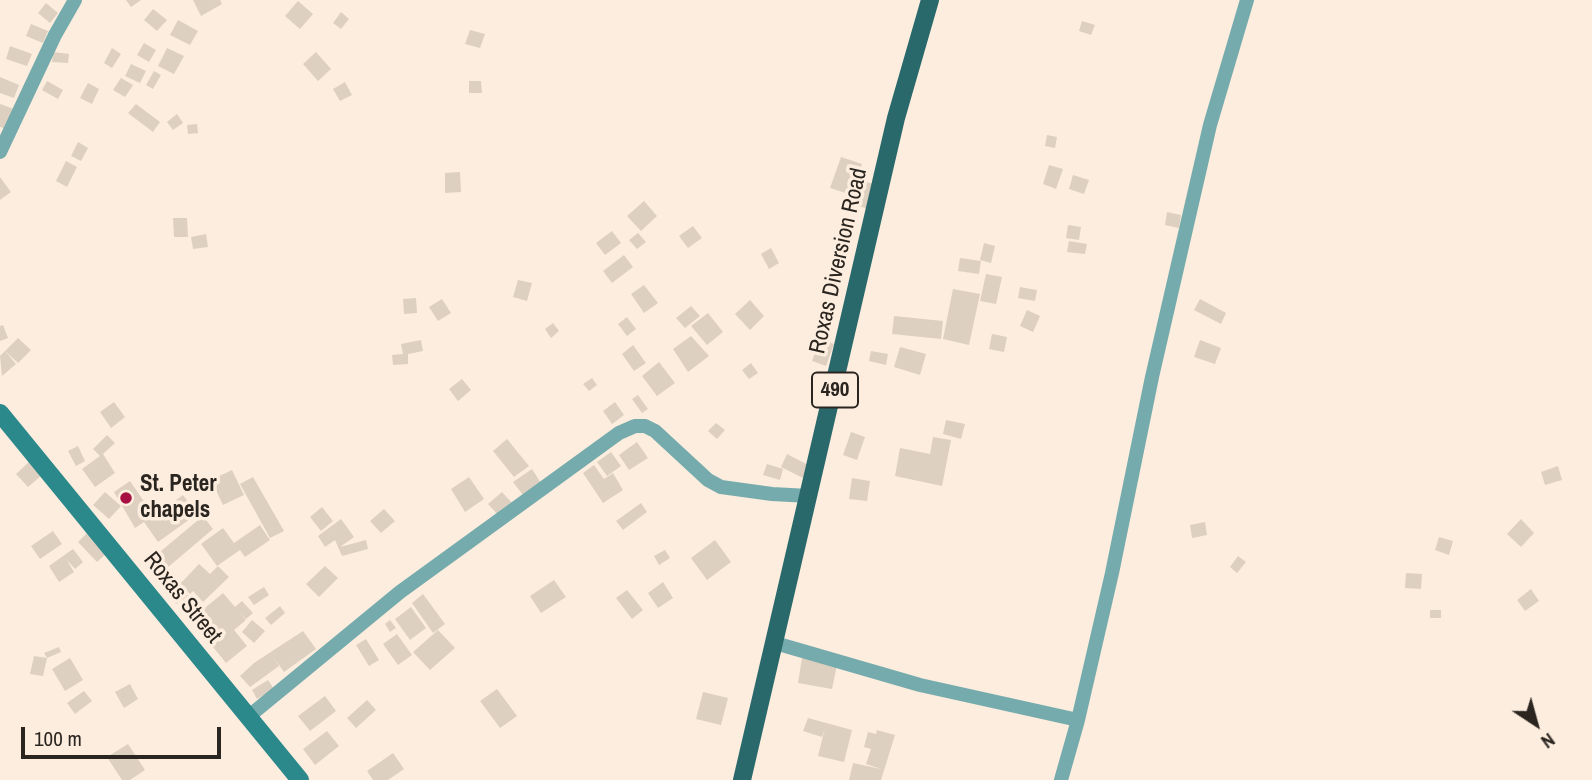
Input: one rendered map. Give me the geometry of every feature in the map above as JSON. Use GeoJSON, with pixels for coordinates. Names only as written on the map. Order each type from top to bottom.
{"type":"FeatureCollection","features":[{"type":"Feature","properties":{"kind":"main road","name":"Roxas Diversion Road"},"geometry":{"type":"LineString","coordinates":[[743,780],[896,118],[930,0]]}},
{"type":"Feature","properties":{"kind":"main road","name":"Roxas Street"},"geometry":{"type":"LineString","coordinates":[[0,413],[300,780]]}},
{"type":"Feature","properties":{"kind":"street"},"geometry":{"type":"LineString","coordinates":[[0,152],[55,35],[75,0]]}},
{"type":"Feature","properties":{"kind":"street"},"geometry":{"type":"LineString","coordinates":[[1061,780],[1078,720],[1112,573],[1152,377],[1210,125],[1247,0]]}},
{"type":"Feature","properties":{"kind":"street"},"geometry":{"type":"LineString","coordinates":[[248,717],[400,592],[619,433],[635,426],[645,426],[654,431],[708,480],[721,487],[809,496]]}},
{"type":"Feature","properties":{"kind":"street"},"geometry":{"type":"LineString","coordinates":[[775,643],[920,685],[1078,720]]}},
{"type":"Feature","properties":{"kind":"building"},"geometry":{"type":"Polygon","coordinates":[[[126,0],[141,0],[131,7],[126,0]]]}},
{"type":"Feature","properties":{"kind":"building"},"geometry":{"type":"Polygon","coordinates":[[[193,0],[220,0],[222,4],[201,16],[193,0]]]}},
{"type":"Feature","properties":{"kind":"building"},"geometry":{"type":"Polygon","coordinates":[[[298,1],[313,14],[300,29],[285,16],[298,1]]]}},
{"type":"Feature","properties":{"kind":"building"},"geometry":{"type":"Polygon","coordinates":[[[46,3],[58,13],[50,23],[38,13],[46,3]]]}},
{"type":"Feature","properties":{"kind":"building"},"geometry":{"type":"Polygon","coordinates":[[[153,9],[167,20],[157,31],[144,20],[153,9]]]}},
{"type":"Feature","properties":{"kind":"building"},"geometry":{"type":"Polygon","coordinates":[[[341,12],[349,19],[341,29],[333,23],[341,12]]]}},
{"type":"Feature","properties":{"kind":"building"},"geometry":{"type":"Polygon","coordinates":[[[178,20],[198,31],[190,45],[170,35],[178,20]]]}},
{"type":"Feature","properties":{"kind":"building"},"geometry":{"type":"Polygon","coordinates":[[[1082,21],[1095,25],[1091,35],[1079,31],[1082,21]]]}},
{"type":"Feature","properties":{"kind":"building"},"geometry":{"type":"Polygon","coordinates":[[[31,24],[48,31],[43,43],[26,36],[31,24]]]}},
{"type":"Feature","properties":{"kind":"building"},"geometry":{"type":"Polygon","coordinates":[[[470,30],[485,34],[480,48],[465,44],[470,30]]]}},
{"type":"Feature","properties":{"kind":"building"},"geometry":{"type":"Polygon","coordinates":[[[144,43],[156,50],[149,62],[137,55],[144,43]]]}},
{"type":"Feature","properties":{"kind":"building"},"geometry":{"type":"Polygon","coordinates":[[[10,46],[32,54],[27,66],[6,59],[10,46]]]}},
{"type":"Feature","properties":{"kind":"building"},"geometry":{"type":"Polygon","coordinates":[[[112,48],[121,54],[112,68],[104,63],[112,48]]]}},
{"type":"Feature","properties":{"kind":"building"},"geometry":{"type":"Polygon","coordinates":[[[167,48],[184,56],[174,74],[158,66],[167,48]]]}},
{"type":"Feature","properties":{"kind":"building"},"geometry":{"type":"Polygon","coordinates":[[[53,52],[69,54],[68,63],[52,62],[53,52]]]}},
{"type":"Feature","properties":{"kind":"building"},"geometry":{"type":"Polygon","coordinates":[[[316,52],[331,69],[318,81],[303,64],[316,52]]]}},
{"type":"Feature","properties":{"kind":"building"},"geometry":{"type":"Polygon","coordinates":[[[131,64],[146,71],[140,83],[125,76],[131,64]]]}},
{"type":"Feature","properties":{"kind":"building"},"geometry":{"type":"Polygon","coordinates":[[[154,71],[161,75],[153,89],[146,85],[154,71]]]}},
{"type":"Feature","properties":{"kind":"building"},"geometry":{"type":"Polygon","coordinates":[[[0,77],[19,85],[14,98],[0,93],[0,77]]]}},
{"type":"Feature","properties":{"kind":"building"},"geometry":{"type":"Polygon","coordinates":[[[121,78],[133,85],[125,97],[113,90],[121,78]]]}},
{"type":"Feature","properties":{"kind":"building"},"geometry":{"type":"Polygon","coordinates":[[[47,81],[63,90],[58,99],[42,90],[47,81]]]}},
{"type":"Feature","properties":{"kind":"building"},"geometry":{"type":"Polygon","coordinates":[[[469,81],[481,81],[482,93],[469,93],[469,81]]]}},
{"type":"Feature","properties":{"kind":"building"},"geometry":{"type":"Polygon","coordinates":[[[345,82],[352,95],[340,101],[333,89],[345,82]]]}},
{"type":"Feature","properties":{"kind":"building"},"geometry":{"type":"Polygon","coordinates":[[[88,83],[99,89],[92,104],[80,98],[88,83]]]}},
{"type":"Feature","properties":{"kind":"building"},"geometry":{"type":"Polygon","coordinates":[[[0,104],[14,109],[7,129],[0,127],[0,104]]]}},
{"type":"Feature","properties":{"kind":"building"},"geometry":{"type":"Polygon","coordinates":[[[136,104],[160,122],[153,132],[128,113],[136,104]]]}},
{"type":"Feature","properties":{"kind":"building"},"geometry":{"type":"Polygon","coordinates":[[[177,114],[183,123],[173,130],[167,122],[177,114]]]}},
{"type":"Feature","properties":{"kind":"building"},"geometry":{"type":"Polygon","coordinates":[[[197,124],[198,133],[188,134],[187,125],[197,124]]]}},
{"type":"Feature","properties":{"kind":"building"},"geometry":{"type":"Polygon","coordinates":[[[1047,135],[1057,137],[1055,148],[1045,146],[1047,135]]]}},
{"type":"Feature","properties":{"kind":"building"},"geometry":{"type":"Polygon","coordinates":[[[78,142],[88,148],[81,161],[71,156],[78,142]]]}},
{"type":"Feature","properties":{"kind":"building"},"geometry":{"type":"Polygon","coordinates":[[[841,157],[862,164],[852,195],[830,188],[841,157]]]}},
{"type":"Feature","properties":{"kind":"building"},"geometry":{"type":"Polygon","coordinates":[[[66,161],[77,167],[67,187],[56,181],[66,161]]]}},
{"type":"Feature","properties":{"kind":"building"},"geometry":{"type":"Polygon","coordinates":[[[1049,165],[1063,169],[1056,189],[1043,184],[1049,165]]]}},
{"type":"Feature","properties":{"kind":"building"},"geometry":{"type":"Polygon","coordinates":[[[460,172],[461,192],[445,193],[445,173],[460,172]]]}},
{"type":"Feature","properties":{"kind":"building"},"geometry":{"type":"Polygon","coordinates":[[[1073,175],[1089,180],[1084,194],[1069,189],[1073,175]]]}},
{"type":"Feature","properties":{"kind":"building"},"geometry":{"type":"Polygon","coordinates":[[[0,177],[11,192],[0,200],[0,177]]]}},
{"type":"Feature","properties":{"kind":"building"},"geometry":{"type":"Polygon","coordinates":[[[861,180],[879,186],[871,210],[853,204],[861,180]]]}},
{"type":"Feature","properties":{"kind":"building"},"geometry":{"type":"Polygon","coordinates":[[[644,201],[657,216],[641,231],[627,216],[644,201]]]}},
{"type":"Feature","properties":{"kind":"building"},"geometry":{"type":"Polygon","coordinates":[[[1167,212],[1181,215],[1179,228],[1165,225],[1167,212]]]}},
{"type":"Feature","properties":{"kind":"building"},"geometry":{"type":"Polygon","coordinates":[[[173,218],[187,218],[188,237],[174,237],[173,218]]]}},
{"type":"Feature","properties":{"kind":"building"},"geometry":{"type":"Polygon","coordinates":[[[1068,225],[1081,227],[1079,240],[1066,238],[1068,225]]]}},
{"type":"Feature","properties":{"kind":"building"},"geometry":{"type":"Polygon","coordinates":[[[693,226],[702,238],[688,248],[679,236],[693,226]]]}},
{"type":"Feature","properties":{"kind":"building"},"geometry":{"type":"Polygon","coordinates":[[[612,231],[621,243],[605,255],[596,243],[612,231]]]}},
{"type":"Feature","properties":{"kind":"building"},"geometry":{"type":"Polygon","coordinates":[[[638,233],[646,242],[637,249],[629,240],[638,233]]]}},
{"type":"Feature","properties":{"kind":"building"},"geometry":{"type":"Polygon","coordinates":[[[206,234],[208,247],[193,249],[191,237],[206,234]]]}},
{"type":"Feature","properties":{"kind":"building"},"geometry":{"type":"Polygon","coordinates":[[[1069,241],[1087,244],[1085,254],[1067,252],[1069,241]]]}},
{"type":"Feature","properties":{"kind":"building"},"geometry":{"type":"Polygon","coordinates":[[[984,243],[995,246],[991,263],[980,260],[984,243]]]}},
{"type":"Feature","properties":{"kind":"building"},"geometry":{"type":"Polygon","coordinates":[[[771,248],[779,263],[769,269],[761,254],[771,248]]]}},
{"type":"Feature","properties":{"kind":"building"},"geometry":{"type":"Polygon","coordinates":[[[624,255],[633,267],[612,283],[603,271],[624,255]]]}},
{"type":"Feature","properties":{"kind":"building"},"geometry":{"type":"Polygon","coordinates":[[[960,258],[981,261],[979,274],[958,271],[960,258]]]}},
{"type":"Feature","properties":{"kind":"building"},"geometry":{"type":"Polygon","coordinates":[[[986,274],[1002,277],[996,304],[980,301],[986,274]]]}},
{"type":"Feature","properties":{"kind":"building"},"geometry":{"type":"Polygon","coordinates":[[[518,280],[532,283],[527,301],[513,297],[518,280]]]}},
{"type":"Feature","properties":{"kind":"building"},"geometry":{"type":"Polygon","coordinates":[[[644,285],[658,303],[644,313],[631,294],[644,285]]]}},
{"type":"Feature","properties":{"kind":"building"},"geometry":{"type":"Polygon","coordinates":[[[1020,287],[1037,290],[1035,301],[1018,298],[1020,287]]]}},
{"type":"Feature","properties":{"kind":"building"},"geometry":{"type":"Polygon","coordinates":[[[953,289],[980,294],[969,345],[943,339],[953,289]]]}},
{"type":"Feature","properties":{"kind":"building"},"geometry":{"type":"Polygon","coordinates":[[[416,298],[417,313],[404,314],[403,299],[416,298]]]}},
{"type":"Feature","properties":{"kind":"building"},"geometry":{"type":"Polygon","coordinates":[[[442,299],[451,313],[438,321],[429,307],[442,299]]]}},
{"type":"Feature","properties":{"kind":"building"},"geometry":{"type":"Polygon","coordinates":[[[1200,299],[1226,313],[1221,324],[1194,310],[1200,299]]]}},
{"type":"Feature","properties":{"kind":"building"},"geometry":{"type":"Polygon","coordinates":[[[750,300],[764,316],[750,330],[735,314],[750,300]]]}},
{"type":"Feature","properties":{"kind":"building"},"geometry":{"type":"Polygon","coordinates":[[[691,306],[700,316],[685,328],[676,318],[691,306]]]}},
{"type":"Feature","properties":{"kind":"building"},"geometry":{"type":"Polygon","coordinates":[[[1027,310],[1040,316],[1033,332],[1020,326],[1027,310]]]}},
{"type":"Feature","properties":{"kind":"building"},"geometry":{"type":"Polygon","coordinates":[[[708,313],[723,332],[707,345],[691,326],[708,313]]]}},
{"type":"Feature","properties":{"kind":"building"},"geometry":{"type":"Polygon","coordinates":[[[894,316],[943,321],[941,339],[892,334],[894,316]]]}},
{"type":"Feature","properties":{"kind":"building"},"geometry":{"type":"Polygon","coordinates":[[[627,317],[636,329],[627,336],[618,324],[627,317]]]}},
{"type":"Feature","properties":{"kind":"building"},"geometry":{"type":"Polygon","coordinates":[[[553,323],[559,331],[551,338],[545,329],[553,323]]]}},
{"type":"Feature","properties":{"kind":"building"},"geometry":{"type":"Polygon","coordinates":[[[3,325],[8,338],[0,341],[0,326],[3,325]]]}},
{"type":"Feature","properties":{"kind":"building"},"geometry":{"type":"Polygon","coordinates":[[[992,334],[1007,337],[1004,352],[989,349],[992,334]]]}},
{"type":"Feature","properties":{"kind":"building"},"geometry":{"type":"Polygon","coordinates":[[[691,336],[709,356],[688,372],[673,349],[691,336]]]}},
{"type":"Feature","properties":{"kind":"building"},"geometry":{"type":"Polygon","coordinates":[[[18,338],[31,350],[18,363],[5,351],[18,338]]]}},
{"type":"Feature","properties":{"kind":"building"},"geometry":{"type":"Polygon","coordinates":[[[820,339],[834,344],[826,366],[812,361],[820,339]]]}},
{"type":"Feature","properties":{"kind":"building"},"geometry":{"type":"Polygon","coordinates":[[[421,340],[423,351],[408,354],[408,364],[393,365],[392,355],[403,354],[401,344],[421,340]]]}},
{"type":"Feature","properties":{"kind":"building"},"geometry":{"type":"Polygon","coordinates":[[[1200,340],[1221,348],[1215,364],[1194,357],[1200,340]]]}},
{"type":"Feature","properties":{"kind":"building"},"geometry":{"type":"Polygon","coordinates":[[[633,345],[646,363],[634,371],[622,354],[633,345]]]}},
{"type":"Feature","properties":{"kind":"building"},"geometry":{"type":"Polygon","coordinates":[[[900,347],[926,354],[920,375],[894,367],[900,347]]]}},
{"type":"Feature","properties":{"kind":"building"},"geometry":{"type":"Polygon","coordinates":[[[5,351],[16,364],[2,376],[0,356],[5,351]]]}},
{"type":"Feature","properties":{"kind":"building"},"geometry":{"type":"Polygon","coordinates":[[[871,351],[888,354],[886,365],[869,361],[871,351]]]}},
{"type":"Feature","properties":{"kind":"building"},"geometry":{"type":"Polygon","coordinates":[[[659,362],[675,383],[657,396],[642,376],[659,362]]]}},
{"type":"Feature","properties":{"kind":"building"},"geometry":{"type":"Polygon","coordinates":[[[751,363],[758,373],[749,379],[742,370],[751,363]]]}},
{"type":"Feature","properties":{"kind":"building"},"geometry":{"type":"Polygon","coordinates":[[[592,378],[597,385],[589,391],[583,384],[592,378]]]}},
{"type":"Feature","properties":{"kind":"building"},"geometry":{"type":"Polygon","coordinates":[[[462,379],[471,390],[458,401],[449,389],[462,379]]]}},
{"type":"Feature","properties":{"kind":"building"},"geometry":{"type":"Polygon","coordinates":[[[638,395],[648,409],[642,413],[632,399],[638,395]]]}},
{"type":"Feature","properties":{"kind":"building"},"geometry":{"type":"Polygon","coordinates":[[[114,402],[125,417],[111,428],[100,412],[114,402]]]}},
{"type":"Feature","properties":{"kind":"building"},"geometry":{"type":"Polygon","coordinates":[[[615,402],[624,415],[612,424],[603,411],[615,402]]]}},
{"type":"Feature","properties":{"kind":"building"},"geometry":{"type":"Polygon","coordinates":[[[946,420],[965,424],[961,439],[943,434],[946,420]]]}},
{"type":"Feature","properties":{"kind":"building"},"geometry":{"type":"Polygon","coordinates":[[[716,423],[725,430],[717,439],[708,431],[716,423]]]}},
{"type":"Feature","properties":{"kind":"building"},"geometry":{"type":"Polygon","coordinates":[[[851,432],[865,437],[857,460],[843,455],[851,432]]]}},
{"type":"Feature","properties":{"kind":"building"},"geometry":{"type":"Polygon","coordinates":[[[107,435],[115,443],[103,454],[115,473],[95,487],[82,469],[100,456],[93,449],[107,435]]]}},
{"type":"Feature","properties":{"kind":"building"},"geometry":{"type":"Polygon","coordinates":[[[933,437],[951,440],[942,486],[895,476],[900,448],[930,454],[933,437]]]}},
{"type":"Feature","properties":{"kind":"building"},"geometry":{"type":"Polygon","coordinates":[[[507,439],[529,466],[514,477],[493,451],[507,439]]]}},
{"type":"Feature","properties":{"kind":"building"},"geometry":{"type":"Polygon","coordinates":[[[637,442],[648,458],[629,470],[619,455],[637,442]]]}},
{"type":"Feature","properties":{"kind":"building"},"geometry":{"type":"Polygon","coordinates":[[[78,446],[85,461],[76,466],[68,451],[78,446]]]}},
{"type":"Feature","properties":{"kind":"building"},"geometry":{"type":"Polygon","coordinates":[[[611,452],[621,466],[607,476],[597,462],[611,452]]]}},
{"type":"Feature","properties":{"kind":"building"},"geometry":{"type":"Polygon","coordinates":[[[787,454],[810,466],[803,478],[781,467],[787,454]]]}},
{"type":"Feature","properties":{"kind":"building"},"geometry":{"type":"Polygon","coordinates":[[[30,461],[42,475],[28,487],[16,474],[30,461]]]}},
{"type":"Feature","properties":{"kind":"building"},"geometry":{"type":"Polygon","coordinates":[[[767,464],[783,469],[780,480],[763,475],[767,464]]]}},
{"type":"Feature","properties":{"kind":"building"},"geometry":{"type":"Polygon","coordinates":[[[594,465],[604,479],[613,473],[623,490],[603,503],[583,473],[594,465]]]}},
{"type":"Feature","properties":{"kind":"building"},"geometry":{"type":"Polygon","coordinates":[[[1558,466],[1562,480],[1545,485],[1541,472],[1558,466]]]}},
{"type":"Feature","properties":{"kind":"building"},"geometry":{"type":"Polygon","coordinates":[[[532,469],[541,483],[523,495],[513,482],[532,469]]]}},
{"type":"Feature","properties":{"kind":"building"},"geometry":{"type":"Polygon","coordinates":[[[232,470],[244,495],[223,505],[211,480],[232,470]]]}},
{"type":"Feature","properties":{"kind":"building"},"geometry":{"type":"Polygon","coordinates":[[[253,477],[284,531],[270,538],[240,484],[253,477]]]}},
{"type":"Feature","properties":{"kind":"building"},"geometry":{"type":"Polygon","coordinates":[[[469,477],[484,499],[465,512],[451,489],[469,477]]]}},
{"type":"Feature","properties":{"kind":"building"},"geometry":{"type":"Polygon","coordinates":[[[852,478],[870,481],[867,501],[849,499],[852,478]]]}},
{"type":"Feature","properties":{"kind":"building"},"geometry":{"type":"Polygon","coordinates":[[[130,481],[154,516],[183,495],[197,514],[158,542],[144,522],[135,528],[114,492],[130,481]]]}},
{"type":"Feature","properties":{"kind":"building"},"geometry":{"type":"Polygon","coordinates":[[[105,492],[121,506],[109,519],[93,505],[105,492]]]}},
{"type":"Feature","properties":{"kind":"building"},"geometry":{"type":"Polygon","coordinates":[[[502,492],[513,504],[499,516],[488,504],[502,492]]]}},
{"type":"Feature","properties":{"kind":"building"},"geometry":{"type":"Polygon","coordinates":[[[641,503],[647,512],[623,530],[616,521],[641,503]]]}},
{"type":"Feature","properties":{"kind":"building"},"geometry":{"type":"Polygon","coordinates":[[[322,507],[333,521],[321,531],[310,517],[322,507]]]}},
{"type":"Feature","properties":{"kind":"building"},"geometry":{"type":"Polygon","coordinates":[[[384,509],[395,521],[381,533],[370,521],[384,509]]]}},
{"type":"Feature","properties":{"kind":"building"},"geometry":{"type":"Polygon","coordinates":[[[203,516],[213,529],[160,574],[149,561],[203,516]]]}},
{"type":"Feature","properties":{"kind":"building"},"geometry":{"type":"Polygon","coordinates":[[[341,519],[354,537],[340,547],[366,540],[368,549],[342,556],[335,540],[325,547],[318,536],[341,519]]]}},
{"type":"Feature","properties":{"kind":"building"},"geometry":{"type":"Polygon","coordinates":[[[1521,519],[1534,533],[1521,547],[1507,534],[1521,519]]]}},
{"type":"Feature","properties":{"kind":"building"},"geometry":{"type":"Polygon","coordinates":[[[1205,522],[1207,535],[1192,538],[1190,525],[1205,522]]]}},
{"type":"Feature","properties":{"kind":"building"},"geometry":{"type":"Polygon","coordinates":[[[260,525],[270,540],[245,557],[240,550],[217,566],[201,544],[223,528],[234,543],[260,525]]]}},
{"type":"Feature","properties":{"kind":"building"},"geometry":{"type":"Polygon","coordinates":[[[90,530],[109,551],[97,562],[78,542],[90,530]]]}},
{"type":"Feature","properties":{"kind":"building"},"geometry":{"type":"Polygon","coordinates":[[[53,531],[62,544],[40,559],[31,546],[53,531]]]}},
{"type":"Feature","properties":{"kind":"building"},"geometry":{"type":"Polygon","coordinates":[[[1439,537],[1453,541],[1449,555],[1435,550],[1439,537]]]}},
{"type":"Feature","properties":{"kind":"building"},"geometry":{"type":"Polygon","coordinates":[[[715,540],[731,562],[707,580],[691,558],[715,540]]]}},
{"type":"Feature","properties":{"kind":"building"},"geometry":{"type":"Polygon","coordinates":[[[73,549],[83,562],[75,569],[67,560],[74,572],[59,582],[49,566],[73,549]]]}},
{"type":"Feature","properties":{"kind":"building"},"geometry":{"type":"Polygon","coordinates":[[[665,550],[670,558],[659,565],[654,556],[665,550]]]}},
{"type":"Feature","properties":{"kind":"building"},"geometry":{"type":"Polygon","coordinates":[[[1238,556],[1246,562],[1237,573],[1230,567],[1238,556]]]}},
{"type":"Feature","properties":{"kind":"building"},"geometry":{"type":"Polygon","coordinates":[[[199,564],[210,574],[218,566],[229,577],[203,602],[193,591],[190,594],[180,584],[199,564]]]}},
{"type":"Feature","properties":{"kind":"building"},"geometry":{"type":"Polygon","coordinates":[[[325,566],[338,578],[319,597],[306,584],[325,566]]]}},
{"type":"Feature","properties":{"kind":"building"},"geometry":{"type":"Polygon","coordinates":[[[1406,573],[1422,574],[1421,589],[1405,588],[1406,573]]]}},
{"type":"Feature","properties":{"kind":"building"},"geometry":{"type":"Polygon","coordinates":[[[554,580],[566,597],[541,613],[530,596],[554,580]]]}},
{"type":"Feature","properties":{"kind":"building"},"geometry":{"type":"Polygon","coordinates":[[[663,582],[673,598],[658,608],[648,593],[663,582]]]}},
{"type":"Feature","properties":{"kind":"building"},"geometry":{"type":"Polygon","coordinates":[[[180,584],[188,596],[176,604],[168,591],[180,584]]]}},
{"type":"Feature","properties":{"kind":"building"},"geometry":{"type":"Polygon","coordinates":[[[264,587],[269,595],[254,605],[248,597],[264,587]]]}},
{"type":"Feature","properties":{"kind":"building"},"geometry":{"type":"Polygon","coordinates":[[[1531,589],[1539,601],[1525,611],[1517,600],[1531,589]]]}},
{"type":"Feature","properties":{"kind":"building"},"geometry":{"type":"Polygon","coordinates":[[[627,590],[643,610],[632,619],[616,598],[627,590]]]}},
{"type":"Feature","properties":{"kind":"building"},"geometry":{"type":"Polygon","coordinates":[[[223,593],[235,607],[242,601],[253,613],[246,619],[240,613],[246,620],[234,630],[247,646],[226,663],[201,632],[210,625],[200,612],[223,593]]]}},
{"type":"Feature","properties":{"kind":"building"},"geometry":{"type":"Polygon","coordinates":[[[423,594],[445,624],[433,633],[412,603],[423,594]]]}},
{"type":"Feature","properties":{"kind":"building"},"geometry":{"type":"Polygon","coordinates":[[[280,606],[285,613],[271,625],[265,618],[280,606]]]}},
{"type":"Feature","properties":{"kind":"building"},"geometry":{"type":"Polygon","coordinates":[[[411,607],[426,628],[410,640],[395,619],[411,607]]]}},
{"type":"Feature","properties":{"kind":"building"},"geometry":{"type":"Polygon","coordinates":[[[1430,610],[1441,610],[1441,618],[1430,618],[1430,610]]]}},
{"type":"Feature","properties":{"kind":"building"},"geometry":{"type":"Polygon","coordinates":[[[252,620],[265,631],[254,643],[242,632],[252,620]]]}},
{"type":"Feature","properties":{"kind":"building"},"geometry":{"type":"Polygon","coordinates":[[[390,620],[396,628],[390,632],[385,624],[390,620]]]}},
{"type":"Feature","properties":{"kind":"building"},"geometry":{"type":"Polygon","coordinates":[[[438,630],[455,648],[430,670],[413,652],[438,630]]]}},
{"type":"Feature","properties":{"kind":"building"},"geometry":{"type":"Polygon","coordinates":[[[303,631],[316,649],[284,672],[273,657],[279,666],[250,687],[240,676],[254,663],[303,631]]]}},
{"type":"Feature","properties":{"kind":"building"},"geometry":{"type":"Polygon","coordinates":[[[397,634],[412,655],[398,665],[383,644],[397,634]]]}},
{"type":"Feature","properties":{"kind":"building"},"geometry":{"type":"Polygon","coordinates":[[[366,639],[379,660],[369,666],[356,645],[366,639]]]}},
{"type":"Feature","properties":{"kind":"building"},"geometry":{"type":"Polygon","coordinates":[[[59,647],[61,652],[47,658],[44,653],[59,647]]]}},
{"type":"Feature","properties":{"kind":"building"},"geometry":{"type":"Polygon","coordinates":[[[34,656],[47,658],[43,676],[30,674],[34,656]]]}},
{"type":"Feature","properties":{"kind":"building"},"geometry":{"type":"Polygon","coordinates":[[[70,658],[83,680],[65,691],[52,669],[70,658]]]}},
{"type":"Feature","properties":{"kind":"building"},"geometry":{"type":"Polygon","coordinates":[[[802,658],[837,665],[832,689],[798,683],[802,658]]]}},
{"type":"Feature","properties":{"kind":"building"},"geometry":{"type":"Polygon","coordinates":[[[268,680],[274,689],[257,699],[252,690],[268,680]]]}},
{"type":"Feature","properties":{"kind":"building"},"geometry":{"type":"Polygon","coordinates":[[[130,684],[138,699],[124,708],[115,692],[130,684]]]}},
{"type":"Feature","properties":{"kind":"building"},"geometry":{"type":"Polygon","coordinates":[[[497,689],[517,716],[500,728],[480,701],[497,689]]]}},
{"type":"Feature","properties":{"kind":"building"},"geometry":{"type":"Polygon","coordinates":[[[84,691],[92,701],[75,714],[67,703],[84,691]]]}},
{"type":"Feature","properties":{"kind":"building"},"geometry":{"type":"Polygon","coordinates":[[[703,692],[728,698],[721,725],[696,719],[703,692]]]}},
{"type":"Feature","properties":{"kind":"building"},"geometry":{"type":"Polygon","coordinates":[[[325,696],[336,711],[310,731],[298,716],[325,696]]]}},
{"type":"Feature","properties":{"kind":"building"},"geometry":{"type":"Polygon","coordinates":[[[367,700],[376,710],[356,728],[347,718],[367,700]]]}},
{"type":"Feature","properties":{"kind":"building"},"geometry":{"type":"Polygon","coordinates":[[[808,718],[852,730],[844,762],[818,756],[825,728],[822,737],[803,731],[808,718]]]}},
{"type":"Feature","properties":{"kind":"building"},"geometry":{"type":"Polygon","coordinates":[[[877,730],[895,735],[881,780],[849,780],[853,763],[881,769],[866,764],[871,749],[864,747],[868,732],[876,734],[877,730]]]}},
{"type":"Feature","properties":{"kind":"building"},"geometry":{"type":"Polygon","coordinates":[[[327,731],[339,746],[315,765],[303,749],[327,731]]]}},
{"type":"Feature","properties":{"kind":"building"},"geometry":{"type":"Polygon","coordinates":[[[128,744],[145,770],[130,780],[122,780],[107,757],[128,744]]]}},
{"type":"Feature","properties":{"kind":"building"},"geometry":{"type":"Polygon","coordinates":[[[393,753],[404,769],[388,780],[373,780],[367,771],[393,753]]]}},
{"type":"Feature","properties":{"kind":"place","name":"St. Peter chapels"},"geometry":{"type":"Point","coordinates":[126,498]}}]}
